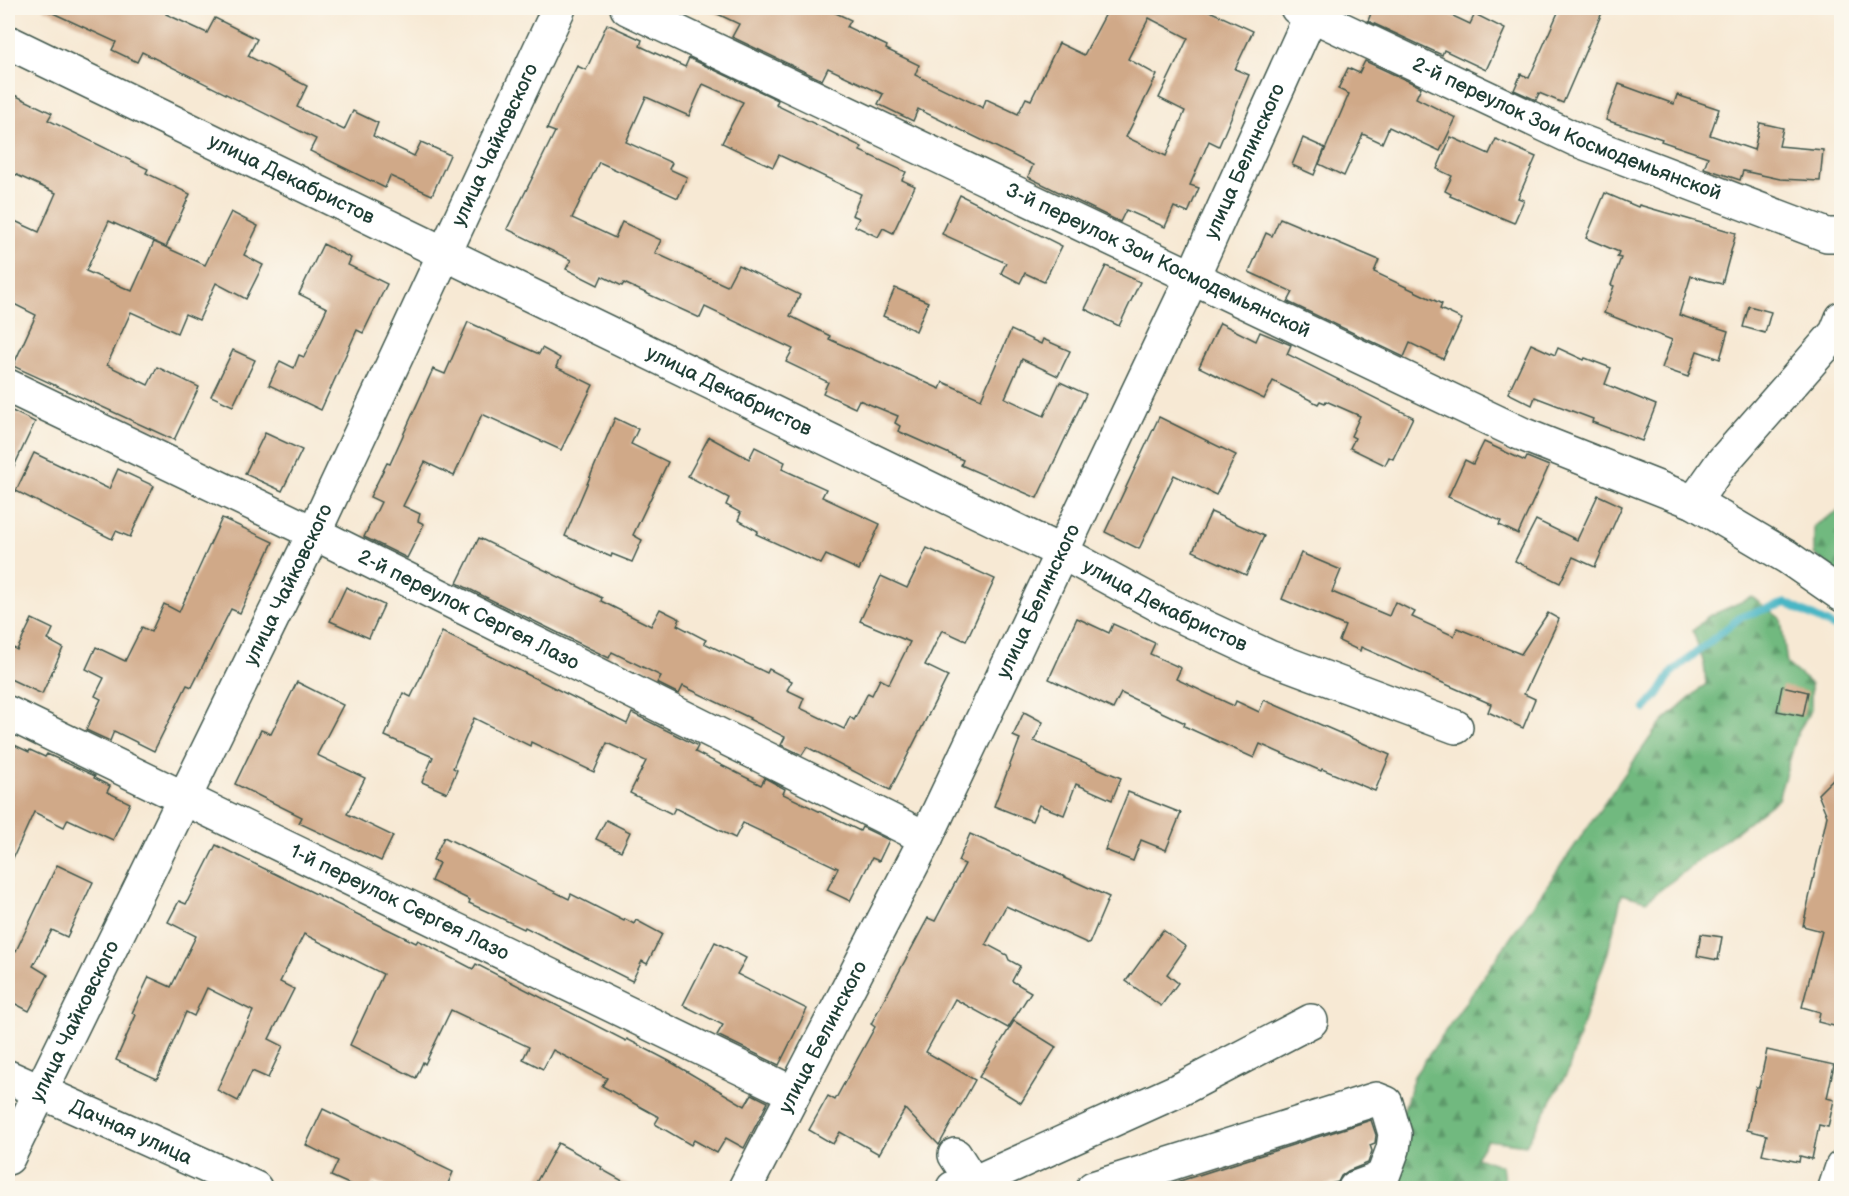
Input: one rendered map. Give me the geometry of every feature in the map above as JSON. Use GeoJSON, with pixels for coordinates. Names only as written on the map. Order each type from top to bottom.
{"type":"FeatureCollection","features":[{"type":"Feature","properties":{"kind":"street","name":"улица Чайковского"},"geometry":{"type":"LineString","coordinates":[[8,1158],[314,533],[559,8]]}},
{"type":"Feature","properties":{"kind":"street","name":"3-й переулок Зои Космодемьянской"},"geometry":{"type":"LineString","coordinates":[[627,8],[1522,434],[1694,502],[1787,557],[1842,595]]}},
{"type":"Feature","properties":{"kind":"street","name":"улица Белинского"},"geometry":{"type":"LineString","coordinates":[[745,1188],[926,838],[1193,276],[1307,10]]}},
{"type":"Feature","properties":{"kind":"street","name":"2-й переулок Зои Космодемьянской"},"geometry":{"type":"LineString","coordinates":[[1307,10],[1577,140],[1837,241]]}},
{"type":"Feature","properties":{"kind":"street","name":"улица Декабристов"},"geometry":{"type":"LineString","coordinates":[[8,42],[1060,552],[1168,610],[1269,657],[1456,727]]}},
{"type":"Feature","properties":{"kind":"street"},"geometry":{"type":"LineString","coordinates":[[1694,502],[1720,465],[1836,333],[1842,318]]}},
{"type":"Feature","properties":{"kind":"street","name":"2-й переулок Сергея Лазо"},"geometry":{"type":"LineString","coordinates":[[8,386],[314,533],[926,838]]}},
{"type":"Feature","properties":{"kind":"street","name":"1-й переулок Сергея Лазо"},"geometry":{"type":"LineString","coordinates":[[8,713],[793,1093]]}},
{"type":"Feature","properties":{"kind":"street"},"geometry":{"type":"LineString","coordinates":[[955,1155],[963,1186],[996,1174],[1181,1089],[1311,1021]]}},
{"type":"Feature","properties":{"kind":"street","name":"Дачная улица"},"geometry":{"type":"LineString","coordinates":[[8,1077],[255,1188]]}},
{"type":"Feature","properties":{"kind":"street"},"geometry":{"type":"LineString","coordinates":[[1093,1188],[1381,1100],[1386,1103],[1394,1129],[1393,1149],[1383,1176],[1355,1188]]}},
{"type":"Feature","properties":{"kind":"street"},"geometry":{"type":"LineString","coordinates":[[1835,1188],[1842,1167]]}},
{"type":"Feature","properties":{"kind":"green space"},"geometry":{"type":"Polygon","coordinates":[[[1841,509],[1841,574],[1814,554],[1814,526],[1841,509]]]}},
{"type":"Feature","properties":{"kind":"green space"},"geometry":{"type":"Polygon","coordinates":[[[1752,597],[1781,619],[1787,664],[1811,684],[1811,710],[1798,732],[1778,799],[1646,901],[1622,894],[1608,952],[1568,1071],[1526,1145],[1487,1140],[1476,1157],[1502,1166],[1505,1188],[1380,1188],[1414,1076],[1659,725],[1706,684],[1704,664],[1693,631],[1707,617],[1752,597]]]}},
{"type":"Feature","properties":{"kind":"building"},"geometry":{"type":"Polygon","coordinates":[[[42,8],[168,8],[166,14],[207,33],[215,18],[257,39],[248,56],[307,86],[297,107],[344,130],[353,111],[378,123],[373,136],[414,156],[421,142],[450,155],[432,195],[390,176],[385,188],[310,151],[316,139],[142,52],[137,62],[112,50],[116,42],[42,8]]]}},
{"type":"Feature","properties":{"kind":"building"},"geometry":{"type":"Polygon","coordinates":[[[705,8],[825,8],[851,20],[847,27],[887,46],[886,49],[919,65],[915,75],[983,108],[986,99],[1018,114],[1026,98],[1031,100],[1059,43],[1084,55],[1109,8],[1203,8],[1253,31],[1235,69],[1249,75],[1219,146],[1209,141],[1190,185],[1199,188],[1188,213],[1174,207],[1165,227],[1126,210],[1120,222],[1028,177],[1033,165],[918,109],[913,121],[878,104],[883,94],[828,68],[822,80],[732,37],[739,24],[705,8]],[[1149,18],[1128,59],[1157,75],[1126,137],[1166,156],[1185,111],[1159,98],[1188,38],[1149,18]]]}},
{"type":"Feature","properties":{"kind":"building"},"geometry":{"type":"Polygon","coordinates":[[[1373,8],[1436,8],[1470,24],[1475,14],[1505,29],[1486,70],[1444,50],[1442,55],[1368,21],[1373,8]]]}},
{"type":"Feature","properties":{"kind":"building"},"geometry":{"type":"Polygon","coordinates":[[[1560,8],[1604,8],[1563,103],[1539,93],[1536,100],[1514,90],[1521,74],[1529,78],[1560,8]]]}},
{"type":"Feature","properties":{"kind":"building"},"geometry":{"type":"Polygon","coordinates":[[[607,24],[642,40],[640,46],[685,67],[689,58],[778,100],[776,105],[862,147],[860,151],[906,172],[902,180],[915,186],[893,233],[883,228],[878,237],[855,226],[859,218],[852,215],[861,194],[779,155],[773,167],[722,143],[743,102],[703,84],[689,116],[646,97],[626,142],[672,163],[669,169],[687,177],[678,198],[599,162],[572,218],[615,238],[622,222],[661,240],[655,253],[727,286],[738,265],[800,295],[790,316],[830,336],[829,339],[940,389],[943,382],[981,399],[1011,330],[1041,344],[1043,339],[1070,351],[1058,376],[1022,359],[1005,398],[1044,416],[1060,382],[1086,394],[1037,498],[961,465],[963,460],[898,431],[900,426],[895,423],[898,416],[859,400],[855,408],[823,393],[828,382],[786,362],[793,349],[705,307],[700,318],[624,283],[622,286],[602,276],[598,285],[566,269],[571,260],[507,229],[555,132],[547,129],[577,66],[586,70],[607,24]]]}},
{"type":"Feature","properties":{"kind":"building"},"geometry":{"type":"Polygon","coordinates":[[[1365,61],[1421,87],[1416,98],[1456,118],[1440,151],[1389,127],[1382,143],[1363,134],[1344,176],[1319,164],[1349,94],[1338,89],[1348,68],[1359,73],[1365,61]]]}},
{"type":"Feature","properties":{"kind":"building"},"geometry":{"type":"Polygon","coordinates":[[[1619,84],[1674,104],[1677,95],[1719,109],[1710,135],[1754,150],[1760,123],[1783,128],[1779,146],[1823,150],[1820,181],[1780,179],[1743,171],[1740,180],[1704,168],[1708,157],[1606,120],[1619,84]]]}},
{"type":"Feature","properties":{"kind":"building"},"geometry":{"type":"Polygon","coordinates":[[[8,92],[52,113],[48,120],[148,169],[146,173],[190,194],[166,247],[109,221],[86,271],[132,291],[154,242],[205,265],[231,212],[258,226],[244,255],[263,265],[246,299],[216,283],[199,320],[185,314],[177,333],[131,312],[107,365],[148,385],[157,367],[199,387],[174,440],[13,366],[36,315],[8,301],[8,218],[39,232],[56,193],[8,171],[8,92]]]}},
{"type":"Feature","properties":{"kind":"building"},"geometry":{"type":"Polygon","coordinates":[[[1451,137],[1489,154],[1496,139],[1536,157],[1518,198],[1524,200],[1514,223],[1450,196],[1451,194],[1445,191],[1452,176],[1437,169],[1451,137]]]}},
{"type":"Feature","properties":{"kind":"building"},"geometry":{"type":"Polygon","coordinates":[[[1303,138],[1325,148],[1314,175],[1292,165],[1303,138]]]}},
{"type":"Feature","properties":{"kind":"building"},"geometry":{"type":"Polygon","coordinates":[[[1605,193],[1638,207],[1639,205],[1736,233],[1722,284],[1691,276],[1679,315],[1728,331],[1720,359],[1697,351],[1688,377],[1662,368],[1672,340],[1604,313],[1621,258],[1617,257],[1619,252],[1586,238],[1605,193]]]}},
{"type":"Feature","properties":{"kind":"building"},"geometry":{"type":"Polygon","coordinates":[[[960,195],[1062,246],[1044,282],[1025,273],[1020,283],[1001,273],[1006,263],[942,234],[960,195]]]}},
{"type":"Feature","properties":{"kind":"building"},"geometry":{"type":"Polygon","coordinates":[[[1280,218],[1379,260],[1374,272],[1442,304],[1440,309],[1462,319],[1443,359],[1410,343],[1404,357],[1288,302],[1293,292],[1249,272],[1266,233],[1272,236],[1280,218]]]}},
{"type":"Feature","properties":{"kind":"building"},"geometry":{"type":"Polygon","coordinates":[[[323,244],[351,258],[348,265],[387,284],[363,333],[357,330],[321,410],[269,385],[280,361],[294,368],[299,355],[304,357],[327,308],[299,294],[323,244]]]}},
{"type":"Feature","properties":{"kind":"building"},"geometry":{"type":"Polygon","coordinates":[[[1106,266],[1140,282],[1119,326],[1085,309],[1106,266]]]}},
{"type":"Feature","properties":{"kind":"building"},"geometry":{"type":"Polygon","coordinates":[[[895,288],[928,302],[916,331],[883,316],[895,288]]]}},
{"type":"Feature","properties":{"kind":"building"},"geometry":{"type":"Polygon","coordinates":[[[1749,306],[1771,312],[1765,333],[1743,327],[1749,306]]]}},
{"type":"Feature","properties":{"kind":"building"},"geometry":{"type":"Polygon","coordinates":[[[468,322],[539,354],[542,348],[560,358],[556,367],[593,385],[561,450],[482,414],[454,476],[425,462],[403,506],[420,514],[418,521],[424,524],[407,558],[364,537],[381,502],[370,497],[387,463],[390,464],[433,369],[445,374],[468,322]]]}},
{"type":"Feature","properties":{"kind":"building"},"geometry":{"type":"Polygon","coordinates":[[[1220,323],[1256,341],[1260,332],[1291,345],[1287,354],[1413,417],[1393,459],[1389,457],[1385,465],[1350,448],[1355,438],[1351,436],[1360,416],[1326,401],[1325,403],[1320,401],[1318,404],[1273,381],[1264,399],[1199,367],[1220,323]]]}},
{"type":"Feature","properties":{"kind":"building"},"geometry":{"type":"Polygon","coordinates":[[[1531,344],[1555,355],[1558,348],[1584,360],[1585,358],[1611,368],[1605,384],[1656,405],[1642,441],[1535,397],[1532,405],[1508,393],[1531,344]]]}},
{"type":"Feature","properties":{"kind":"building"},"geometry":{"type":"Polygon","coordinates":[[[233,350],[255,360],[233,406],[211,396],[233,350]]]}},
{"type":"Feature","properties":{"kind":"building"},"geometry":{"type":"Polygon","coordinates":[[[8,409],[35,422],[8,479],[8,409]]]}},
{"type":"Feature","properties":{"kind":"building"},"geometry":{"type":"Polygon","coordinates":[[[1159,417],[1236,455],[1216,495],[1174,475],[1139,549],[1105,532],[1159,417]]]}},
{"type":"Feature","properties":{"kind":"building"},"geometry":{"type":"Polygon","coordinates":[[[615,418],[638,429],[631,444],[668,462],[633,535],[642,540],[632,562],[612,554],[611,557],[565,536],[615,418]]]}},
{"type":"Feature","properties":{"kind":"building"},"geometry":{"type":"Polygon","coordinates":[[[265,433],[302,450],[282,491],[245,474],[265,433]]]}},
{"type":"Feature","properties":{"kind":"building"},"geometry":{"type":"Polygon","coordinates":[[[709,437],[749,459],[755,447],[785,462],[782,469],[826,489],[822,497],[880,524],[859,570],[826,555],[821,564],[756,534],[758,531],[738,520],[741,513],[726,505],[729,498],[688,476],[709,437]]]}},
{"type":"Feature","properties":{"kind":"building"},"geometry":{"type":"Polygon","coordinates":[[[1484,442],[1525,461],[1527,457],[1549,466],[1518,534],[1499,525],[1501,521],[1448,497],[1465,460],[1473,464],[1484,442]]]}},
{"type":"Feature","properties":{"kind":"building"},"geometry":{"type":"Polygon","coordinates":[[[34,453],[109,489],[118,469],[154,486],[130,537],[116,531],[112,539],[16,491],[34,453]]]}},
{"type":"Feature","properties":{"kind":"building"},"geometry":{"type":"Polygon","coordinates":[[[1598,495],[1622,506],[1595,567],[1573,557],[1560,583],[1515,561],[1536,520],[1577,540],[1598,495]]]}},
{"type":"Feature","properties":{"kind":"building"},"geometry":{"type":"Polygon","coordinates":[[[1211,512],[1264,536],[1246,575],[1193,551],[1211,512]]]}},
{"type":"Feature","properties":{"kind":"building"},"geometry":{"type":"Polygon","coordinates":[[[222,518],[273,542],[240,613],[231,609],[192,687],[187,685],[154,751],[114,731],[110,741],[86,730],[101,699],[95,696],[104,678],[86,669],[96,647],[125,661],[142,627],[151,632],[164,604],[179,612],[222,518]]]}},
{"type":"Feature","properties":{"kind":"building"},"geometry":{"type":"Polygon","coordinates":[[[479,538],[602,598],[601,601],[651,626],[660,609],[680,619],[677,625],[706,640],[704,643],[767,673],[769,669],[792,681],[787,690],[804,698],[800,708],[844,729],[850,717],[854,720],[868,693],[872,695],[880,679],[889,684],[910,642],[860,621],[881,576],[907,588],[927,548],[995,579],[966,641],[942,630],[925,665],[948,676],[890,790],[807,747],[802,755],[781,745],[785,737],[750,718],[683,686],[679,694],[657,683],[661,676],[612,652],[609,658],[457,583],[479,538]]]}},
{"type":"Feature","properties":{"kind":"building"},"geometry":{"type":"Polygon","coordinates":[[[1301,553],[1341,570],[1332,592],[1389,616],[1395,602],[1415,612],[1412,617],[1454,636],[1457,628],[1521,654],[1548,613],[1559,619],[1524,694],[1535,699],[1523,728],[1488,712],[1491,704],[1361,647],[1360,651],[1339,641],[1345,626],[1282,599],[1301,553]]]}},
{"type":"Feature","properties":{"kind":"building"},"geometry":{"type":"Polygon","coordinates":[[[346,587],[384,605],[369,638],[330,621],[346,587]]]}},
{"type":"Feature","properties":{"kind":"building"},"geometry":{"type":"Polygon","coordinates":[[[1077,618],[1109,633],[1113,624],[1155,643],[1150,654],[1181,668],[1176,679],[1234,706],[1236,701],[1259,712],[1264,700],[1390,755],[1375,791],[1322,769],[1321,771],[1260,744],[1254,758],[1184,726],[1185,723],[1121,693],[1113,709],[1049,679],[1077,618]]]}},
{"type":"Feature","properties":{"kind":"building"},"geometry":{"type":"Polygon","coordinates":[[[32,619],[53,629],[48,640],[63,648],[42,694],[8,678],[8,645],[17,650],[32,619]]]}},
{"type":"Feature","properties":{"kind":"building"},"geometry":{"type":"Polygon","coordinates":[[[442,632],[627,724],[632,713],[698,746],[695,752],[761,785],[765,778],[785,789],[783,794],[860,831],[862,827],[889,840],[879,861],[872,858],[850,901],[827,890],[838,868],[743,823],[735,838],[675,808],[672,814],[630,793],[646,761],[607,743],[594,772],[531,742],[530,746],[474,718],[453,768],[457,770],[447,793],[422,782],[433,757],[385,736],[403,693],[411,697],[442,632]]]}},
{"type":"Feature","properties":{"kind":"building"},"geometry":{"type":"Polygon","coordinates":[[[297,682],[343,705],[317,755],[365,778],[347,814],[393,836],[381,861],[299,823],[302,817],[235,784],[261,730],[271,734],[297,682]]]}},
{"type":"Feature","properties":{"kind":"building"},"geometry":{"type":"Polygon","coordinates":[[[1782,686],[1808,692],[1803,716],[1777,711],[1782,686]]]}},
{"type":"Feature","properties":{"kind":"building"},"geometry":{"type":"Polygon","coordinates":[[[1024,712],[1043,722],[1034,741],[1121,778],[1112,800],[1076,784],[1064,815],[1039,805],[1032,821],[994,806],[1020,739],[1013,736],[1024,712]]]}},
{"type":"Feature","properties":{"kind":"building"},"geometry":{"type":"Polygon","coordinates":[[[8,742],[45,757],[47,754],[95,776],[94,778],[110,786],[107,792],[130,803],[113,840],[68,819],[64,827],[34,812],[8,869],[8,742]]]}},
{"type":"Feature","properties":{"kind":"building"},"geometry":{"type":"Polygon","coordinates":[[[1842,770],[1842,1028],[1818,1022],[1820,1012],[1802,1007],[1822,931],[1803,926],[1827,816],[1818,794],[1842,770]]]}},
{"type":"Feature","properties":{"kind":"building"},"geometry":{"type":"Polygon","coordinates":[[[1128,792],[1181,813],[1166,850],[1141,840],[1133,861],[1105,850],[1128,792]]]}},
{"type":"Feature","properties":{"kind":"building"},"geometry":{"type":"Polygon","coordinates":[[[606,820],[630,832],[621,851],[596,839],[606,820]]]}},
{"type":"Feature","properties":{"kind":"building"},"geometry":{"type":"Polygon","coordinates":[[[970,834],[1109,897],[1089,944],[1006,906],[986,944],[1007,955],[1009,960],[1020,966],[1012,981],[1031,992],[1008,1028],[955,999],[926,1052],[975,1080],[939,1145],[905,1109],[879,1154],[840,1132],[833,1144],[809,1130],[828,1096],[835,1100],[875,1027],[871,1024],[928,918],[935,921],[965,864],[958,861],[970,834]]]}},
{"type":"Feature","properties":{"kind":"building"},"geometry":{"type":"Polygon","coordinates":[[[444,837],[569,899],[571,894],[624,921],[625,919],[634,924],[636,920],[662,934],[647,964],[642,961],[632,981],[525,927],[524,929],[469,903],[470,900],[431,881],[439,863],[433,860],[444,837]]]}},
{"type":"Feature","properties":{"kind":"building"},"geometry":{"type":"Polygon","coordinates":[[[216,845],[416,943],[418,940],[473,969],[476,964],[669,1061],[745,1106],[752,1094],[768,1102],[744,1148],[726,1138],[717,1153],[694,1140],[691,1145],[655,1124],[659,1117],[602,1086],[607,1078],[553,1050],[543,1069],[523,1059],[529,1047],[451,1010],[416,1078],[350,1045],[383,974],[304,934],[280,982],[294,989],[269,1039],[283,1046],[268,1078],[252,1071],[238,1101],[217,1090],[253,1011],[207,988],[194,1016],[186,1012],[157,1079],[116,1060],[136,1015],[132,1013],[149,977],[171,987],[196,936],[168,922],[179,901],[186,904],[216,845]]]}},
{"type":"Feature","properties":{"kind":"building"},"geometry":{"type":"Polygon","coordinates":[[[57,865],[93,882],[67,937],[52,930],[33,966],[48,975],[29,1011],[8,1000],[8,946],[16,951],[57,865]]]}},
{"type":"Feature","properties":{"kind":"building"},"geometry":{"type":"Polygon","coordinates":[[[1163,930],[1186,947],[1167,974],[1178,983],[1161,1006],[1126,981],[1163,930]]]}},
{"type":"Feature","properties":{"kind":"building"},"geometry":{"type":"Polygon","coordinates":[[[1701,934],[1722,937],[1718,960],[1697,956],[1701,934]]]}},
{"type":"Feature","properties":{"kind":"building"},"geometry":{"type":"Polygon","coordinates":[[[715,942],[746,958],[737,974],[807,1009],[779,1065],[717,1035],[723,1025],[683,1005],[715,942]]]}},
{"type":"Feature","properties":{"kind":"building"},"geometry":{"type":"Polygon","coordinates":[[[1014,1021],[1056,1047],[1021,1103],[979,1077],[1014,1021]]]}},
{"type":"Feature","properties":{"kind":"building"},"geometry":{"type":"Polygon","coordinates":[[[1767,1050],[1834,1065],[1827,1098],[1834,1100],[1828,1127],[1819,1125],[1812,1159],[1800,1156],[1799,1162],[1762,1154],[1767,1135],[1747,1130],[1767,1050]]]}},
{"type":"Feature","properties":{"kind":"building"},"geometry":{"type":"Polygon","coordinates":[[[323,1109],[453,1172],[446,1188],[389,1188],[374,1181],[371,1188],[358,1188],[331,1176],[338,1161],[306,1145],[323,1109]]]}},
{"type":"Feature","properties":{"kind":"building"},"geometry":{"type":"Polygon","coordinates":[[[1371,1120],[1376,1135],[1375,1143],[1370,1145],[1372,1151],[1368,1163],[1348,1171],[1341,1176],[1338,1182],[1316,1188],[1158,1188],[1371,1120]]]}},
{"type":"Feature","properties":{"kind":"building"},"geometry":{"type":"Polygon","coordinates":[[[558,1143],[602,1167],[601,1169],[635,1188],[533,1188],[558,1143]]]}},
{"type":"Feature","properties":{"kind":"waterway"},"geometry":{"type":"LineString","coordinates":[[1645,709],[1659,693],[1672,672],[1742,616],[1786,603],[1842,631]]}}]}
